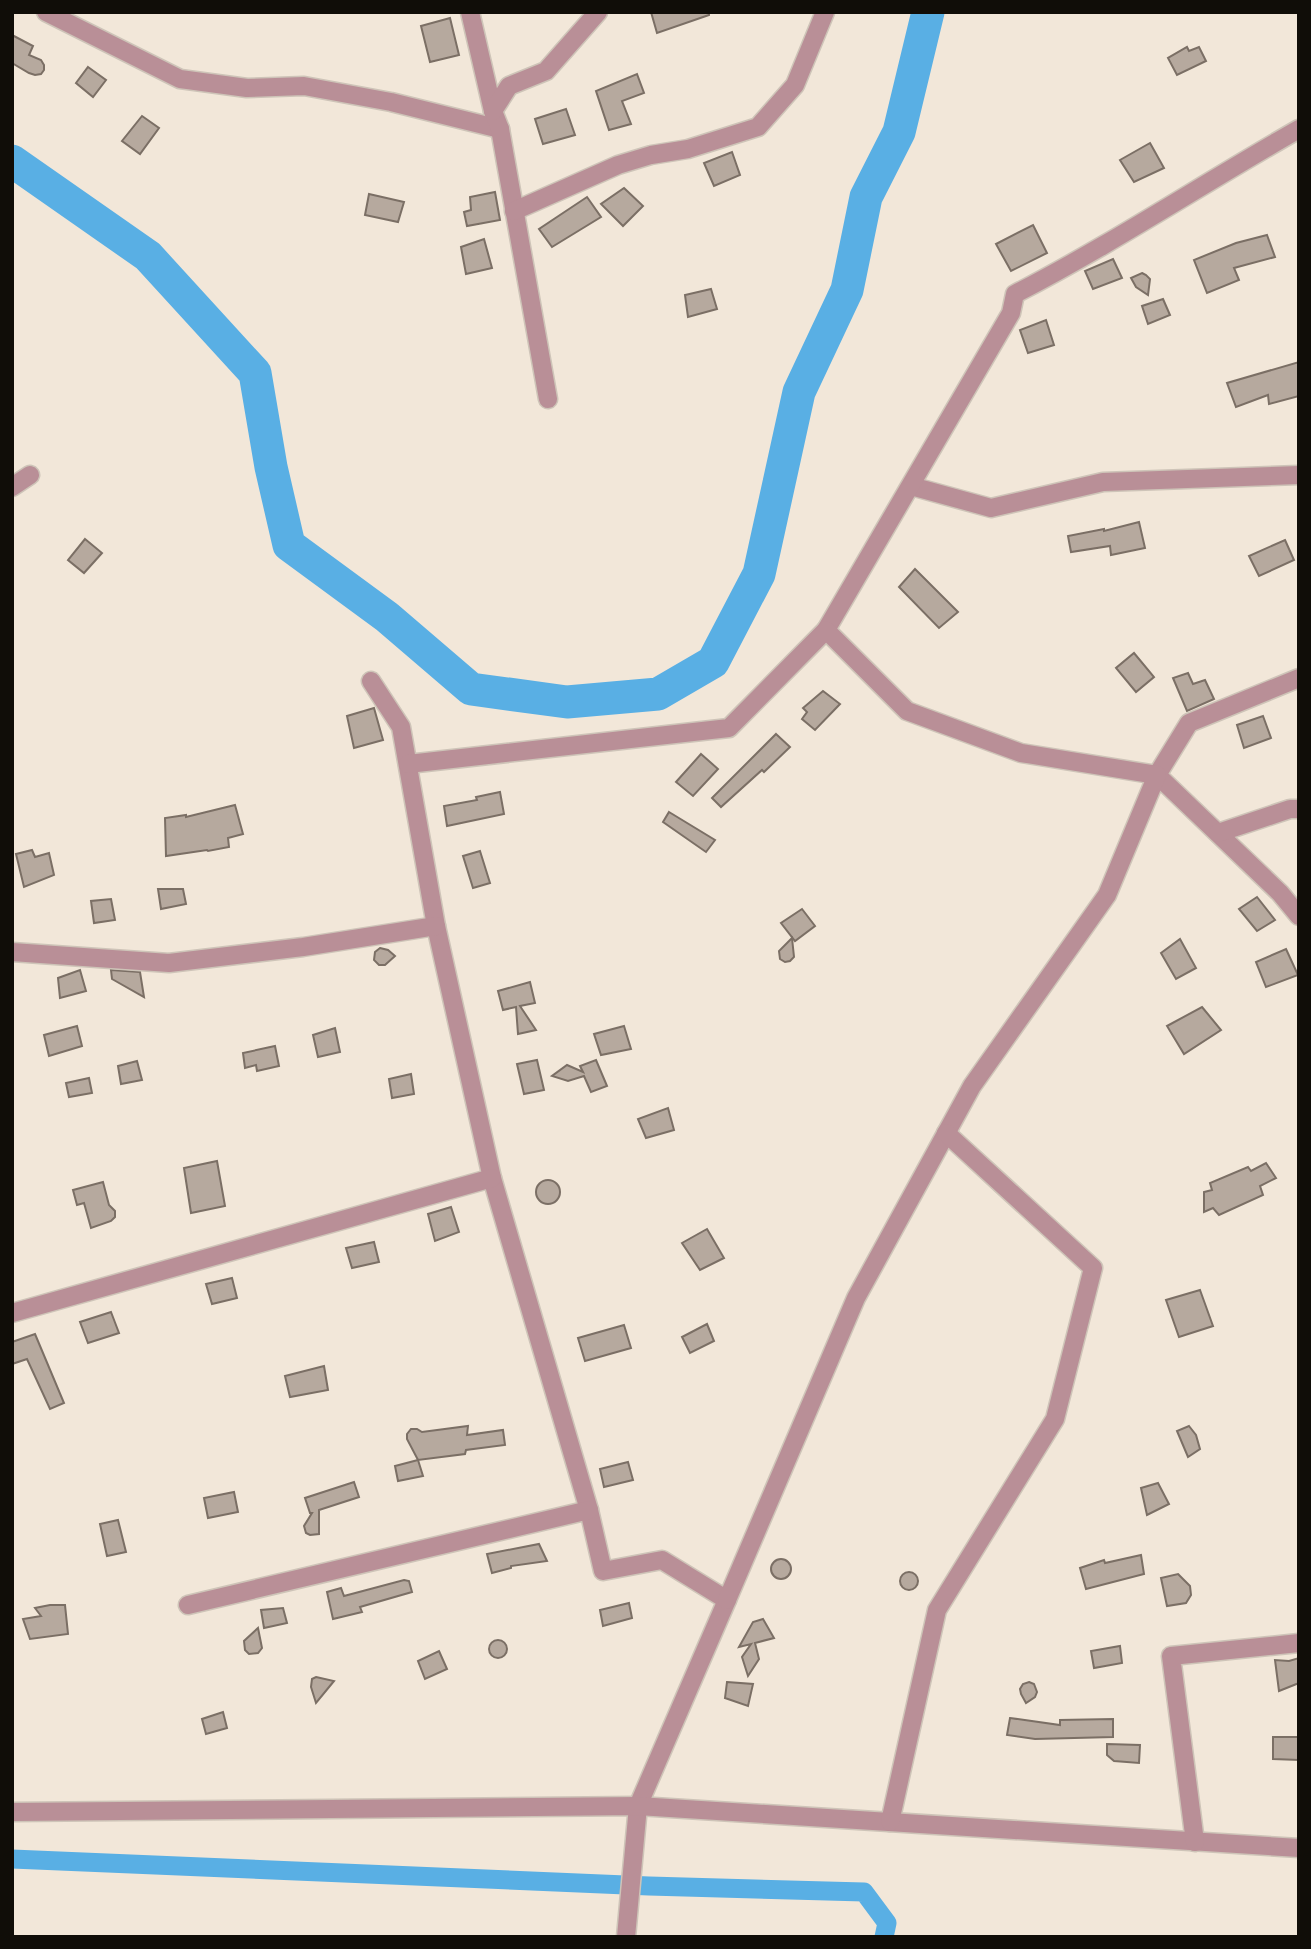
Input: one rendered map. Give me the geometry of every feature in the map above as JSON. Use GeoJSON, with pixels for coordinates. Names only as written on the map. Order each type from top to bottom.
{"type":"FeatureCollection","features":[{"type":"Feature","properties":{"kind":"street"},"geometry":{"type":"LineString","coordinates":[[46,12],[180,79],[247,88],[303,86],[391,102],[500,129]]}},
{"type":"Feature","properties":{"kind":"street"},"geometry":{"type":"LineString","coordinates":[[470,12],[493,111],[500,129],[548,399]]}},
{"type":"Feature","properties":{"kind":"street"},"geometry":{"type":"LineString","coordinates":[[493,111],[509,86],[546,71],[598,12]]}},
{"type":"Feature","properties":{"kind":"street"},"geometry":{"type":"LineString","coordinates":[[514,211],[618,166],[652,155],[688,149],[758,127],[795,85],[825,12]]}},
{"type":"Feature","properties":{"kind":"street"},"geometry":{"type":"LineString","coordinates":[[408,764],[729,728],[826,630],[1011,313],[1015,294],[1077,262],[1299,130]]}},
{"type":"Feature","properties":{"kind":"street"},"geometry":{"type":"LineString","coordinates":[[12,487],[30,475]]}},
{"type":"Feature","properties":{"kind":"street"},"geometry":{"type":"LineString","coordinates":[[911,486],[990,508],[1103,482],[1299,475]]}},
{"type":"Feature","properties":{"kind":"street"},"geometry":{"type":"LineString","coordinates":[[826,630],[907,711],[1021,753],[1157,775],[1280,893],[1299,916]]}},
{"type":"Feature","properties":{"kind":"street"},"geometry":{"type":"LineString","coordinates":[[626,1937],[638,1806],[856,1298],[971,1086],[1107,895],[1157,775],[1189,723],[1299,678]]}},
{"type":"Feature","properties":{"kind":"street"},"geometry":{"type":"LineString","coordinates":[[371,681],[401,727],[436,926],[492,1178],[589,1510],[603,1571],[662,1560],[727,1600]]}},
{"type":"Feature","properties":{"kind":"street"},"geometry":{"type":"LineString","coordinates":[[1218,833],[1290,809],[1299,809]]}},
{"type":"Feature","properties":{"kind":"street"},"geometry":{"type":"LineString","coordinates":[[12,952],[169,963],[303,947],[436,926]]}},
{"type":"Feature","properties":{"kind":"street"},"geometry":{"type":"LineString","coordinates":[[890,1822],[937,1610],[1055,1419],[1093,1268],[946,1133]]}},
{"type":"Feature","properties":{"kind":"street"},"geometry":{"type":"LineString","coordinates":[[12,1313],[492,1178]]}},
{"type":"Feature","properties":{"kind":"street"},"geometry":{"type":"LineString","coordinates":[[188,1605],[589,1510]]}},
{"type":"Feature","properties":{"kind":"street"},"geometry":{"type":"LineString","coordinates":[[1195,1842],[1171,1656],[1299,1643]]}},
{"type":"Feature","properties":{"kind":"street"},"geometry":{"type":"LineString","coordinates":[[12,1812],[638,1806],[1299,1848]]}},
{"type":"Feature","properties":{"kind":"building"},"geometry":{"type":"Polygon","coordinates":[[[651,12],[709,12],[709,15],[657,33],[651,12]]]}},
{"type":"Feature","properties":{"kind":"building"},"geometry":{"type":"Polygon","coordinates":[[[450,18],[459,55],[430,62],[421,26],[450,18]]]}},
{"type":"Feature","properties":{"kind":"building"},"geometry":{"type":"Polygon","coordinates":[[[12,35],[33,46],[29,55],[41,60],[44,70],[41,74],[29,73],[12,63],[12,35]]]}},
{"type":"Feature","properties":{"kind":"building"},"geometry":{"type":"Polygon","coordinates":[[[1187,47],[1189,51],[1199,47],[1206,61],[1177,75],[1168,58],[1187,47]]]}},
{"type":"Feature","properties":{"kind":"building"},"geometry":{"type":"Polygon","coordinates":[[[88,67],[106,80],[93,97],[76,83],[88,67]]]}},
{"type":"Feature","properties":{"kind":"building"},"geometry":{"type":"Polygon","coordinates":[[[637,74],[644,93],[622,101],[631,124],[609,130],[596,91],[637,74]]]}},
{"type":"Feature","properties":{"kind":"building"},"geometry":{"type":"Polygon","coordinates":[[[566,109],[575,135],[543,144],[535,119],[566,109]]]}},
{"type":"Feature","properties":{"kind":"building"},"geometry":{"type":"Polygon","coordinates":[[[142,116],[159,128],[140,154],[122,141],[142,116]]]}},
{"type":"Feature","properties":{"kind":"building"},"geometry":{"type":"Polygon","coordinates":[[[1150,143],[1164,168],[1134,182],[1120,160],[1150,143]]]}},
{"type":"Feature","properties":{"kind":"building"},"geometry":{"type":"Polygon","coordinates":[[[732,152],[740,175],[714,186],[704,163],[732,152]]]}},
{"type":"Feature","properties":{"kind":"building"},"geometry":{"type":"Polygon","coordinates":[[[624,188],[643,206],[623,226],[601,204],[624,188]]]}},
{"type":"Feature","properties":{"kind":"building"},"geometry":{"type":"Polygon","coordinates":[[[495,192],[500,220],[467,226],[464,212],[471,210],[470,197],[495,192]]]}},
{"type":"Feature","properties":{"kind":"building"},"geometry":{"type":"Polygon","coordinates":[[[369,194],[404,202],[398,222],[365,215],[369,194]]]}},
{"type":"Feature","properties":{"kind":"building"},"geometry":{"type":"Polygon","coordinates":[[[587,197],[601,217],[552,247],[539,229],[587,197]]]}},
{"type":"Feature","properties":{"kind":"building"},"geometry":{"type":"Polygon","coordinates":[[[1033,225],[1047,253],[1011,271],[996,244],[1033,225]]]}},
{"type":"Feature","properties":{"kind":"building"},"geometry":{"type":"Polygon","coordinates":[[[1267,235],[1275,257],[1234,268],[1239,280],[1207,293],[1194,260],[1236,243],[1267,235]]]}},
{"type":"Feature","properties":{"kind":"building"},"geometry":{"type":"Polygon","coordinates":[[[484,239],[492,268],[466,274],[461,247],[484,239]]]}},
{"type":"Feature","properties":{"kind":"building"},"geometry":{"type":"Polygon","coordinates":[[[1113,259],[1122,278],[1093,289],[1085,271],[1113,259]]]}},
{"type":"Feature","properties":{"kind":"building"},"geometry":{"type":"Polygon","coordinates":[[[1142,273],[1150,279],[1148,295],[1136,287],[1131,278],[1142,273]]]}},
{"type":"Feature","properties":{"kind":"building"},"geometry":{"type":"Polygon","coordinates":[[[711,289],[717,309],[688,317],[685,295],[711,289]]]}},
{"type":"Feature","properties":{"kind":"building"},"geometry":{"type":"Polygon","coordinates":[[[1163,299],[1170,315],[1148,324],[1142,306],[1163,299]]]}},
{"type":"Feature","properties":{"kind":"building"},"geometry":{"type":"Polygon","coordinates":[[[1046,320],[1054,345],[1028,353],[1020,330],[1046,320]]]}},
{"type":"Feature","properties":{"kind":"building"},"geometry":{"type":"Polygon","coordinates":[[[1299,362],[1299,396],[1269,404],[1268,395],[1236,407],[1227,383],[1299,362]]]}},
{"type":"Feature","properties":{"kind":"building"},"geometry":{"type":"Polygon","coordinates":[[[1139,522],[1145,548],[1111,555],[1110,546],[1071,552],[1068,536],[1139,522]]]}},
{"type":"Feature","properties":{"kind":"building"},"geometry":{"type":"Polygon","coordinates":[[[85,539],[102,553],[84,573],[68,560],[85,539]]]}},
{"type":"Feature","properties":{"kind":"building"},"geometry":{"type":"Polygon","coordinates":[[[1285,540],[1294,560],[1259,576],[1249,556],[1285,540]]]}},
{"type":"Feature","properties":{"kind":"building"},"geometry":{"type":"Polygon","coordinates":[[[915,569],[958,612],[939,628],[899,587],[915,569]]]}},
{"type":"Feature","properties":{"kind":"building"},"geometry":{"type":"Polygon","coordinates":[[[1134,653],[1154,677],[1136,692],[1116,668],[1134,653]]]}},
{"type":"Feature","properties":{"kind":"building"},"geometry":{"type":"Polygon","coordinates":[[[1188,673],[1193,684],[1205,680],[1214,699],[1187,711],[1173,678],[1188,673]]]}},
{"type":"Feature","properties":{"kind":"building"},"geometry":{"type":"Polygon","coordinates":[[[823,691],[840,704],[815,730],[802,719],[807,712],[803,708],[823,691]]]}},
{"type":"Feature","properties":{"kind":"building"},"geometry":{"type":"Polygon","coordinates":[[[374,708],[383,740],[354,748],[347,716],[374,708]]]}},
{"type":"Feature","properties":{"kind":"building"},"geometry":{"type":"Polygon","coordinates":[[[1263,716],[1271,738],[1244,748],[1237,725],[1263,716]]]}},
{"type":"Feature","properties":{"kind":"building"},"geometry":{"type":"Polygon","coordinates":[[[776,734],[790,747],[721,807],[712,798],[776,734]]]}},
{"type":"Feature","properties":{"kind":"building"},"geometry":{"type":"Polygon","coordinates":[[[701,754],[718,769],[693,796],[676,782],[701,754]]]}},
{"type":"Feature","properties":{"kind":"building"},"geometry":{"type":"Polygon","coordinates":[[[500,792],[504,814],[447,826],[444,806],[477,800],[476,797],[500,792]]]}},
{"type":"Feature","properties":{"kind":"building"},"geometry":{"type":"Polygon","coordinates":[[[235,805],[243,834],[228,838],[229,847],[166,856],[165,818],[186,817],[235,805]]]}},
{"type":"Feature","properties":{"kind":"building"},"geometry":{"type":"Polygon","coordinates":[[[669,812],[715,840],[706,852],[663,822],[669,812]]]}},
{"type":"Feature","properties":{"kind":"building"},"geometry":{"type":"Polygon","coordinates":[[[32,850],[35,857],[49,853],[54,875],[24,887],[16,854],[32,850]]]}},
{"type":"Feature","properties":{"kind":"building"},"geometry":{"type":"Polygon","coordinates":[[[480,851],[490,883],[473,888],[463,856],[480,851]]]}},
{"type":"Feature","properties":{"kind":"building"},"geometry":{"type":"Polygon","coordinates":[[[158,889],[183,889],[186,904],[161,909],[158,889]]]}},
{"type":"Feature","properties":{"kind":"building"},"geometry":{"type":"Polygon","coordinates":[[[1257,897],[1275,920],[1257,931],[1239,909],[1257,897]]]}},
{"type":"Feature","properties":{"kind":"building"},"geometry":{"type":"Polygon","coordinates":[[[111,899],[115,920],[94,923],[91,901],[111,899]]]}},
{"type":"Feature","properties":{"kind":"building"},"geometry":{"type":"Polygon","coordinates":[[[802,909],[815,926],[795,941],[781,923],[802,909]]]}},
{"type":"Feature","properties":{"kind":"building"},"geometry":{"type":"Polygon","coordinates":[[[792,938],[794,957],[785,962],[780,959],[779,951],[792,938]]]}},
{"type":"Feature","properties":{"kind":"building"},"geometry":{"type":"Polygon","coordinates":[[[1180,939],[1196,968],[1176,979],[1161,953],[1180,939]]]}},
{"type":"Feature","properties":{"kind":"building"},"geometry":{"type":"Polygon","coordinates":[[[380,948],[395,956],[385,965],[379,965],[374,960],[375,952],[380,948]]]}},
{"type":"Feature","properties":{"kind":"building"},"geometry":{"type":"Polygon","coordinates":[[[1286,949],[1298,975],[1266,987],[1256,962],[1286,949]]]}},
{"type":"Feature","properties":{"kind":"building"},"geometry":{"type":"Polygon","coordinates":[[[80,970],[86,991],[60,998],[58,978],[80,970]]]}},
{"type":"Feature","properties":{"kind":"building"},"geometry":{"type":"Polygon","coordinates":[[[111,970],[140,972],[144,997],[112,979],[111,970]]]}},
{"type":"Feature","properties":{"kind":"building"},"geometry":{"type":"Polygon","coordinates":[[[530,982],[535,1003],[520,1006],[536,1030],[518,1034],[516,1007],[503,1010],[498,991],[530,982]]]}},
{"type":"Feature","properties":{"kind":"building"},"geometry":{"type":"Polygon","coordinates":[[[1202,1007],[1221,1030],[1184,1054],[1167,1026],[1202,1007]]]}},
{"type":"Feature","properties":{"kind":"building"},"geometry":{"type":"Polygon","coordinates":[[[77,1026],[82,1046],[49,1056],[44,1035],[77,1026]]]}},
{"type":"Feature","properties":{"kind":"building"},"geometry":{"type":"Polygon","coordinates":[[[624,1026],[631,1049],[601,1055],[594,1034],[624,1026]]]}},
{"type":"Feature","properties":{"kind":"building"},"geometry":{"type":"Polygon","coordinates":[[[335,1028],[340,1052],[318,1057],[313,1035],[335,1028]]]}},
{"type":"Feature","properties":{"kind":"building"},"geometry":{"type":"Polygon","coordinates":[[[275,1046],[279,1066],[257,1071],[256,1065],[245,1068],[243,1053],[275,1046]]]}},
{"type":"Feature","properties":{"kind":"building"},"geometry":{"type":"Polygon","coordinates":[[[537,1060],[544,1090],[524,1094],[517,1064],[537,1060]]]}},
{"type":"Feature","properties":{"kind":"building"},"geometry":{"type":"Polygon","coordinates":[[[596,1060],[607,1086],[591,1092],[584,1076],[568,1081],[552,1076],[567,1065],[583,1072],[580,1066],[596,1060]]]}},
{"type":"Feature","properties":{"kind":"building"},"geometry":{"type":"Polygon","coordinates":[[[137,1061],[142,1080],[121,1084],[118,1066],[137,1061]]]}},
{"type":"Feature","properties":{"kind":"building"},"geometry":{"type":"Polygon","coordinates":[[[411,1074],[414,1094],[392,1098],[389,1079],[411,1074]]]}},
{"type":"Feature","properties":{"kind":"building"},"geometry":{"type":"Polygon","coordinates":[[[89,1078],[92,1093],[69,1097],[66,1083],[89,1078]]]}},
{"type":"Feature","properties":{"kind":"building"},"geometry":{"type":"Polygon","coordinates":[[[668,1108],[674,1130],[646,1138],[638,1119],[668,1108]]]}},
{"type":"Feature","properties":{"kind":"building"},"geometry":{"type":"Polygon","coordinates":[[[217,1161],[225,1206],[191,1213],[184,1168],[217,1161]]]}},
{"type":"Feature","properties":{"kind":"building"},"geometry":{"type":"Polygon","coordinates":[[[1266,1163],[1276,1178],[1260,1186],[1263,1195],[1219,1215],[1213,1208],[1204,1212],[1204,1192],[1212,1190],[1210,1183],[1248,1167],[1251,1171],[1266,1163]]]}},
{"type":"Feature","properties":{"kind":"building"},"geometry":{"type":"Polygon","coordinates":[[[548,1180],[559,1187],[560,1192],[553,1203],[548,1204],[537,1197],[536,1192],[543,1181],[548,1180]]]}},
{"type":"Feature","properties":{"kind":"building"},"geometry":{"type":"Polygon","coordinates":[[[103,1182],[115,1217],[91,1228],[84,1203],[77,1205],[73,1190],[103,1182]]]}},
{"type":"Feature","properties":{"kind":"building"},"geometry":{"type":"Polygon","coordinates":[[[451,1207],[459,1232],[435,1241],[428,1214],[451,1207]]]}},
{"type":"Feature","properties":{"kind":"building"},"geometry":{"type":"Polygon","coordinates":[[[707,1229],[724,1258],[700,1270],[682,1243],[707,1229]]]}},
{"type":"Feature","properties":{"kind":"building"},"geometry":{"type":"Polygon","coordinates":[[[374,1242],[379,1262],[352,1268],[346,1248],[374,1242]]]}},
{"type":"Feature","properties":{"kind":"building"},"geometry":{"type":"Polygon","coordinates":[[[232,1278],[237,1298],[212,1304],[206,1284],[232,1278]]]}},
{"type":"Feature","properties":{"kind":"building"},"geometry":{"type":"Polygon","coordinates":[[[1200,1290],[1213,1326],[1179,1337],[1166,1300],[1200,1290]]]}},
{"type":"Feature","properties":{"kind":"building"},"geometry":{"type":"Polygon","coordinates":[[[111,1312],[119,1333],[88,1343],[80,1322],[111,1312]]]}},
{"type":"Feature","properties":{"kind":"building"},"geometry":{"type":"Polygon","coordinates":[[[707,1324],[714,1341],[690,1353],[682,1337],[707,1324]]]}},
{"type":"Feature","properties":{"kind":"building"},"geometry":{"type":"Polygon","coordinates":[[[624,1325],[631,1348],[585,1361],[578,1338],[624,1325]]]}},
{"type":"Feature","properties":{"kind":"building"},"geometry":{"type":"Polygon","coordinates":[[[35,1334],[64,1403],[50,1409],[27,1359],[12,1364],[12,1342],[35,1334]]]}},
{"type":"Feature","properties":{"kind":"building"},"geometry":{"type":"Polygon","coordinates":[[[324,1366],[328,1390],[290,1397],[285,1376],[324,1366]]]}},
{"type":"Feature","properties":{"kind":"building"},"geometry":{"type":"Polygon","coordinates":[[[468,1426],[467,1435],[503,1430],[505,1445],[418,1460],[407,1439],[411,1429],[422,1432],[468,1426]]]}},
{"type":"Feature","properties":{"kind":"building"},"geometry":{"type":"Polygon","coordinates":[[[1189,1426],[1196,1435],[1200,1449],[1188,1457],[1177,1431],[1189,1426]]]}},
{"type":"Feature","properties":{"kind":"building"},"geometry":{"type":"Polygon","coordinates":[[[418,1460],[423,1476],[398,1481],[395,1466],[418,1460]]]}},
{"type":"Feature","properties":{"kind":"building"},"geometry":{"type":"Polygon","coordinates":[[[628,1462],[633,1480],[604,1487],[600,1469],[628,1462]]]}},
{"type":"Feature","properties":{"kind":"building"},"geometry":{"type":"Polygon","coordinates":[[[354,1482],[359,1497],[319,1510],[319,1534],[306,1533],[304,1526],[312,1513],[305,1498],[354,1482]]]}},
{"type":"Feature","properties":{"kind":"building"},"geometry":{"type":"Polygon","coordinates":[[[1158,1483],[1169,1504],[1147,1515],[1141,1488],[1158,1483]]]}},
{"type":"Feature","properties":{"kind":"building"},"geometry":{"type":"Polygon","coordinates":[[[234,1492],[238,1512],[208,1518],[204,1498],[234,1492]]]}},
{"type":"Feature","properties":{"kind":"building"},"geometry":{"type":"Polygon","coordinates":[[[118,1520],[126,1552],[107,1556],[100,1524],[118,1520]]]}},
{"type":"Feature","properties":{"kind":"building"},"geometry":{"type":"Polygon","coordinates":[[[539,1544],[547,1561],[511,1566],[492,1573],[487,1554],[539,1544]]]}},
{"type":"Feature","properties":{"kind":"building"},"geometry":{"type":"Polygon","coordinates":[[[1141,1555],[1144,1574],[1086,1589],[1080,1568],[1104,1560],[1105,1563],[1141,1555]]]}},
{"type":"Feature","properties":{"kind":"building"},"geometry":{"type":"Polygon","coordinates":[[[781,1559],[788,1562],[791,1569],[788,1576],[781,1579],[774,1576],[771,1569],[774,1562],[781,1559]]]}},
{"type":"Feature","properties":{"kind":"building"},"geometry":{"type":"Polygon","coordinates":[[[905,1572],[913,1572],[918,1581],[916,1588],[905,1590],[900,1585],[900,1577],[905,1572]]]}},
{"type":"Feature","properties":{"kind":"building"},"geometry":{"type":"Polygon","coordinates":[[[1178,1574],[1190,1586],[1191,1595],[1186,1603],[1167,1606],[1161,1578],[1178,1574]]]}},
{"type":"Feature","properties":{"kind":"building"},"geometry":{"type":"Polygon","coordinates":[[[409,1581],[412,1592],[360,1607],[362,1612],[333,1619],[327,1592],[341,1588],[344,1596],[409,1581]]]}},
{"type":"Feature","properties":{"kind":"building"},"geometry":{"type":"Polygon","coordinates":[[[629,1603],[632,1618],[603,1626],[600,1610],[629,1603]]]}},
{"type":"Feature","properties":{"kind":"building"},"geometry":{"type":"Polygon","coordinates":[[[65,1605],[68,1634],[30,1639],[23,1619],[41,1616],[35,1608],[65,1605]]]}},
{"type":"Feature","properties":{"kind":"building"},"geometry":{"type":"Polygon","coordinates":[[[283,1608],[287,1623],[264,1628],[261,1610],[283,1608]]]}},
{"type":"Feature","properties":{"kind":"building"},"geometry":{"type":"Polygon","coordinates":[[[763,1619],[774,1638],[755,1643],[759,1659],[748,1676],[742,1657],[751,1644],[739,1647],[753,1622],[763,1619]]]}},
{"type":"Feature","properties":{"kind":"building"},"geometry":{"type":"Polygon","coordinates":[[[258,1628],[262,1648],[258,1653],[249,1654],[245,1650],[244,1641],[258,1628]]]}},
{"type":"Feature","properties":{"kind":"building"},"geometry":{"type":"Polygon","coordinates":[[[498,1640],[504,1643],[507,1649],[504,1655],[498,1658],[492,1655],[489,1649],[492,1643],[498,1640]]]}},
{"type":"Feature","properties":{"kind":"building"},"geometry":{"type":"Polygon","coordinates":[[[1120,1646],[1122,1663],[1094,1668],[1091,1651],[1120,1646]]]}},
{"type":"Feature","properties":{"kind":"building"},"geometry":{"type":"Polygon","coordinates":[[[439,1651],[447,1669],[425,1679],[418,1661],[439,1651]]]}},
{"type":"Feature","properties":{"kind":"building"},"geometry":{"type":"Polygon","coordinates":[[[1299,1658],[1299,1683],[1279,1691],[1275,1660],[1289,1661],[1299,1658]]]}},
{"type":"Feature","properties":{"kind":"building"},"geometry":{"type":"Polygon","coordinates":[[[316,1677],[334,1681],[316,1703],[311,1687],[312,1679],[316,1677]]]}},
{"type":"Feature","properties":{"kind":"building"},"geometry":{"type":"Polygon","coordinates":[[[727,1682],[753,1684],[748,1706],[725,1698],[727,1682]]]}},
{"type":"Feature","properties":{"kind":"building"},"geometry":{"type":"Polygon","coordinates":[[[1023,1684],[1034,1684],[1037,1692],[1035,1697],[1026,1703],[1020,1689],[1023,1684]]]}},
{"type":"Feature","properties":{"kind":"building"},"geometry":{"type":"Polygon","coordinates":[[[223,1712],[227,1728],[206,1734],[202,1719],[223,1712]]]}},
{"type":"Feature","properties":{"kind":"building"},"geometry":{"type":"Polygon","coordinates":[[[1010,1718],[1060,1725],[1060,1720],[1113,1719],[1113,1737],[1035,1739],[1007,1735],[1010,1718]]]}},
{"type":"Feature","properties":{"kind":"building"},"geometry":{"type":"Polygon","coordinates":[[[1273,1737],[1299,1737],[1299,1760],[1273,1759],[1273,1737]]]}},
{"type":"Feature","properties":{"kind":"building"},"geometry":{"type":"Polygon","coordinates":[[[1107,1744],[1140,1745],[1139,1763],[1114,1761],[1107,1755],[1107,1744]]]}},
{"type":"Feature","properties":{"kind":"waterway"},"geometry":{"type":"LineString","coordinates":[[12,161],[148,256],[255,373],[271,467],[289,545],[387,617],[471,689],[567,702],[658,694],[713,662],[759,574],[799,392],[847,290],[866,197],[899,132],[928,12]]}},
{"type":"Feature","properties":{"kind":"waterway"},"geometry":{"type":"LineString","coordinates":[[12,1859],[649,1886],[864,1892],[887,1923],[884,1937]]}}]}
